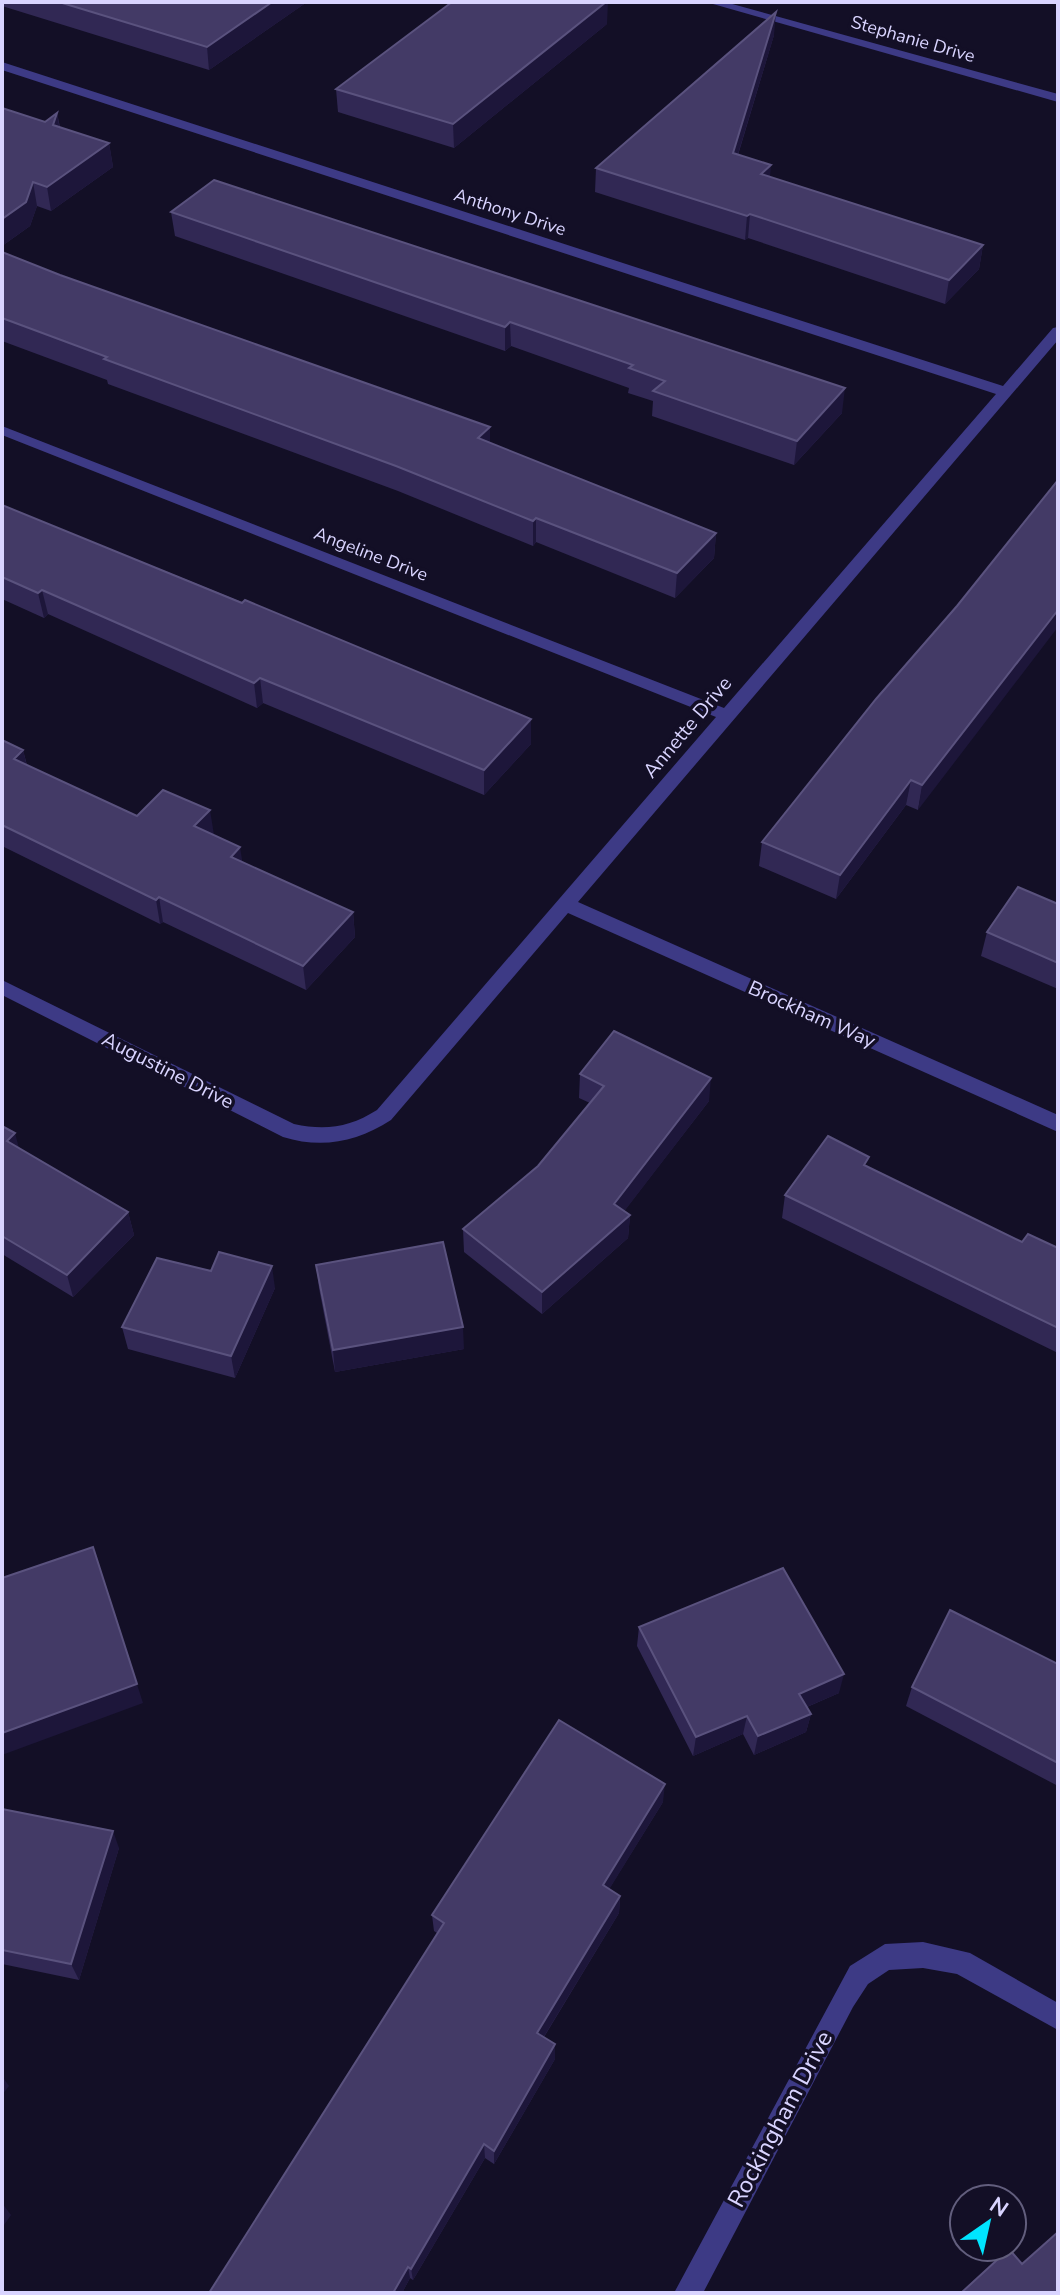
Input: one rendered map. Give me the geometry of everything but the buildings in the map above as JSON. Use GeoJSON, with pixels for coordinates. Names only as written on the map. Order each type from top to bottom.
{"type":"FeatureCollection","features":[{"type":"Feature","properties":{"kind":"street","name":"Stephanie Drive"},"geometry":{"type":"LineString","coordinates":[[712,2],[1058,98]]}},
{"type":"Feature","properties":{"kind":"street","name":"Anthony Drive"},"geometry":{"type":"LineString","coordinates":[[2,66],[1006,392]]}},
{"type":"Feature","properties":{"kind":"street","name":"Annette Drive"},"geometry":{"type":"LineString","coordinates":[[339,1136],[365,1128],[384,1115],[1058,331]]}},
{"type":"Feature","properties":{"kind":"street","name":"Angeline Drive"},"geometry":{"type":"LineString","coordinates":[[2,430],[726,715]]}},
{"type":"Feature","properties":{"kind":"street","name":"Brockham Way"},"geometry":{"type":"LineString","coordinates":[[565,904],[1058,1124]]}},
{"type":"Feature","properties":{"kind":"street","name":"Augustine Drive"},"geometry":{"type":"LineString","coordinates":[[2,987],[290,1131],[315,1137],[339,1136]]}},
{"type":"Feature","properties":{"kind":"street","name":"Rockingham Drive"},"geometry":{"type":"LineString","coordinates":[[688,2293],[859,1975],[885,1957],[923,1955],[961,1962],[1058,2017]]}}]}
